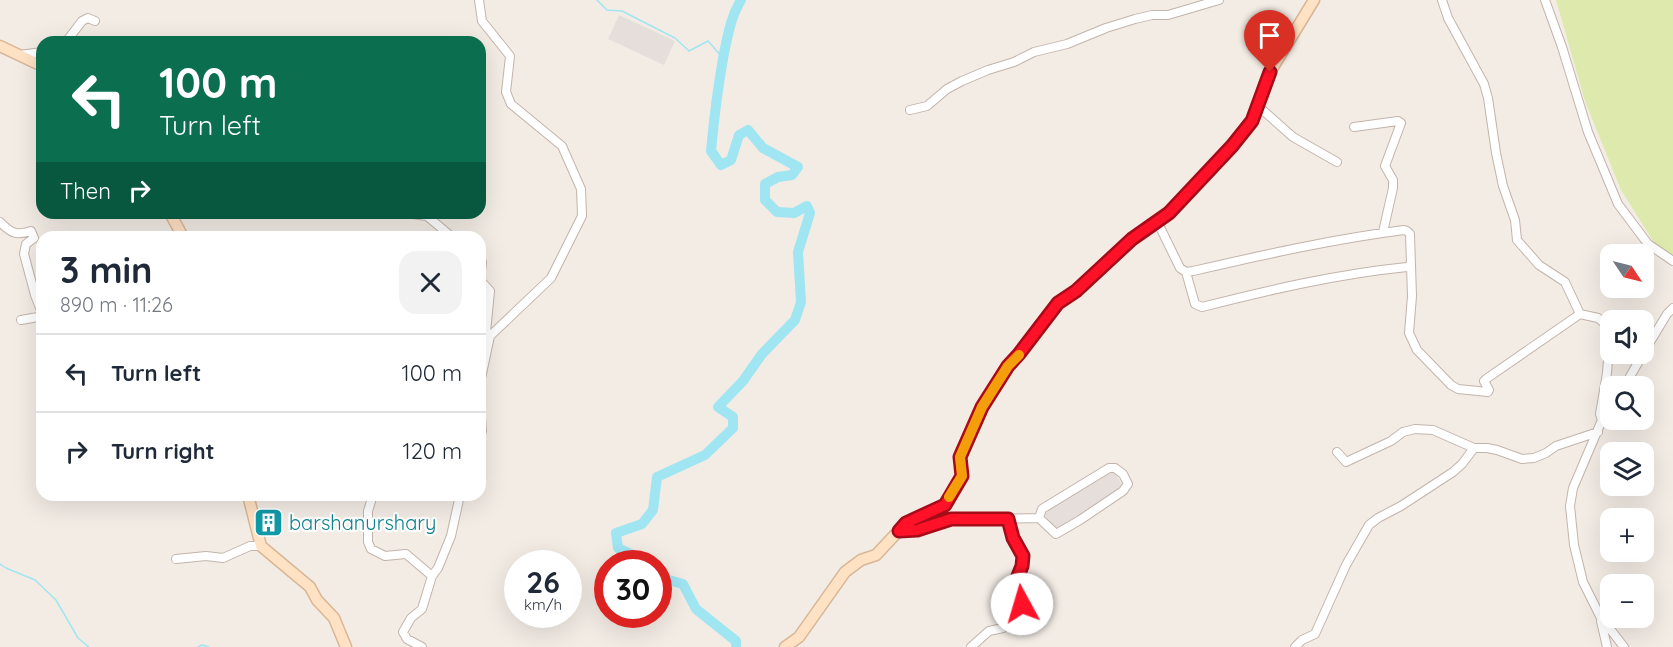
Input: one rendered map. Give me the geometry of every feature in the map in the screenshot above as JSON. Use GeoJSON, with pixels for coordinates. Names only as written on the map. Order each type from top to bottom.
{"type":"FeatureCollection","features":[{"type":"Feature","properties":{"kind":"street"},"geometry":{"type":"LineString","coordinates":[[478,0],[482,21],[510,56],[506,92],[511,104],[562,146],[581,189],[582,216],[551,278],[490,336],[486,355]]}},
{"type":"Feature","properties":{"kind":"street"},"geometry":{"type":"LineString","coordinates":[[910,110],[927,106],[947,89],[962,81],[1014,62],[1034,52],[1067,44],[1135,19],[1152,15],[1168,15],[1219,0]]}},
{"type":"Feature","properties":{"kind":"street"},"geometry":{"type":"LineString","coordinates":[[785,647],[799,637],[845,572],[861,560],[876,555],[906,523],[945,505],[962,476],[960,457],[982,407],[1008,366],[1058,303],[1076,291],[1132,239],[1169,213],[1232,146],[1252,121],[1270,72],[1314,0]]}},
{"type":"Feature","properties":{"kind":"street"},"geometry":{"type":"LineString","coordinates":[[1442,0],[1448,18],[1484,84],[1496,153],[1503,186],[1515,220],[1517,240],[1539,265],[1565,282],[1580,314]]}},
{"type":"Feature","properties":{"kind":"street"},"geometry":{"type":"LineString","coordinates":[[1545,0],[1588,132],[1618,204],[1648,244],[1673,261]]}},
{"type":"Feature","properties":{"kind":"street"},"geometry":{"type":"LineString","coordinates":[[71,36],[82,21],[88,18],[95,21]]}},
{"type":"Feature","properties":{"kind":"street"},"geometry":{"type":"LineString","coordinates":[[0,46],[36,63]]}},
{"type":"Feature","properties":{"kind":"street"},"geometry":{"type":"LineString","coordinates":[[20,55],[36,53]]}},
{"type":"Feature","properties":{"kind":"street"},"geometry":{"type":"LineString","coordinates":[[1258,106],[1293,137],[1337,162]]}},
{"type":"Feature","properties":{"kind":"street"},"geometry":{"type":"LineString","coordinates":[[1354,127],[1398,121],[1401,123],[1385,166],[1393,180],[1393,188],[1383,232]]}},
{"type":"Feature","properties":{"kind":"street"},"geometry":{"type":"LineString","coordinates":[[431,219],[445,231]]}},
{"type":"Feature","properties":{"kind":"street"},"geometry":{"type":"LineString","coordinates":[[0,222],[9,231],[20,234],[31,231],[34,238],[26,244],[24,254],[36,298]]}},
{"type":"Feature","properties":{"kind":"street"},"geometry":{"type":"LineString","coordinates":[[1157,222],[1180,268],[1186,272],[1196,304],[1202,307],[1289,286],[1410,265]]}},
{"type":"Feature","properties":{"kind":"street"},"geometry":{"type":"LineString","coordinates":[[1186,272],[1278,252],[1404,230],[1410,234],[1412,296],[1409,333],[1417,350],[1451,385],[1458,389],[1488,392],[1484,381],[1486,379],[1580,314],[1598,318],[1604,323],[1610,335],[1606,376]]}},
{"type":"Feature","properties":{"kind":"street"},"geometry":{"type":"LineString","coordinates":[[486,287],[490,291],[486,332],[490,336]]}},
{"type":"Feature","properties":{"kind":"street"},"geometry":{"type":"LineString","coordinates":[[1654,336],[1673,308]]}},
{"type":"Feature","properties":{"kind":"street"},"geometry":{"type":"LineString","coordinates":[[21,320],[36,317]]}},
{"type":"Feature","properties":{"kind":"street"},"geometry":{"type":"LineString","coordinates":[[1600,426],[1573,488],[1570,506],[1574,544],[1583,582],[1600,616]]}},
{"type":"Feature","properties":{"kind":"street"},"geometry":{"type":"LineString","coordinates":[[1338,452],[1346,462],[1391,441],[1403,432],[1415,429],[1433,430],[1474,448],[1497,450],[1522,459],[1534,458],[1556,446],[1598,432]]}},
{"type":"Feature","properties":{"kind":"street"},"geometry":{"type":"LineString","coordinates":[[1295,647],[1302,640],[1315,634],[1346,565],[1369,525],[1453,472],[1474,448]]}},
{"type":"Feature","properties":{"kind":"street"},"geometry":{"type":"LineString","coordinates":[[899,531],[917,530],[951,519],[1039,518],[1056,534],[1123,491],[1128,484],[1115,468],[1109,468],[1042,509],[1039,518]]}},
{"type":"Feature","properties":{"kind":"street"},"geometry":{"type":"LineString","coordinates":[[250,501],[261,546],[310,587],[317,600],[334,618],[346,647]]}},
{"type":"Feature","properties":{"kind":"street"},"geometry":{"type":"LineString","coordinates":[[371,501],[368,511],[368,543],[371,549],[385,556],[406,554],[432,576]]}},
{"type":"Feature","properties":{"kind":"street"},"geometry":{"type":"LineString","coordinates":[[422,647],[407,639],[403,632],[411,618],[422,609],[432,576],[438,568],[450,536],[459,501]]}},
{"type":"Feature","properties":{"kind":"street"},"geometry":{"type":"LineString","coordinates":[[971,647],[989,631],[1003,628],[1011,617],[1021,610],[1018,576],[1023,556],[1013,538],[1008,519]]}},
{"type":"Feature","properties":{"kind":"street"},"geometry":{"type":"LineString","coordinates":[[176,559],[206,556],[223,558],[250,546],[261,546]]}},
{"type":"Feature","properties":{"kind":"street"},"geometry":{"type":"LineString","coordinates":[[1603,628],[1607,647]]}},
{"type":"Feature","properties":{"kind":"street"},"geometry":{"type":"LineString","coordinates":[[1609,628],[1624,647]]}},
{"type":"Feature","properties":{"kind":"shaded area"},"geometry":{"type":"Polygon","coordinates":[[[619,15],[675,41],[664,65],[608,39],[619,15]]]}},
{"type":"Feature","properties":{"kind":"shaded area"},"geometry":{"type":"Polygon","coordinates":[[[1112,468],[1124,488],[1054,530],[1042,511],[1112,468]]]}},
{"type":"Feature","properties":{"kind":"green space"},"geometry":{"type":"Polygon","coordinates":[[[1556,0],[1673,0],[1673,257],[1655,244],[1621,190],[1585,101],[1556,0]]]}},
{"type":"Feature","properties":{"kind":"waterway"},"geometry":{"type":"LineString","coordinates":[[597,0],[607,10],[622,11],[675,38],[689,51],[708,41],[723,58]]}},
{"type":"Feature","properties":{"kind":"waterway"},"geometry":{"type":"LineString","coordinates":[[622,550],[618,548],[616,533],[642,524],[653,510],[657,477],[705,455],[733,428],[733,417],[718,407],[743,381],[762,354],[795,320],[801,302],[798,252],[810,213],[807,206],[794,213],[777,212],[765,200],[765,184],[778,177],[792,175],[798,167],[763,148],[748,130],[739,135],[731,160],[721,165],[711,151],[724,53],[732,19],[741,0]]}},
{"type":"Feature","properties":{"kind":"waterway"},"geometry":{"type":"LineString","coordinates":[[0,564],[35,580],[56,600],[78,638],[89,647]]}},
{"type":"Feature","properties":{"kind":"waterway"},"geometry":{"type":"LineString","coordinates":[[672,581],[683,584],[696,609],[736,641],[736,647]]}},
{"type":"Feature","properties":{"kind":"waterway"},"geometry":{"type":"LineString","coordinates":[[198,647],[202,645],[209,647]]}},
{"type":"Feature","properties":{"kind":"slow traffic"},"geometry":{"type":"LineString","coordinates":[[949,497],[962,476],[960,457],[982,407],[1008,366],[1019,355]]}},
{"type":"Feature","properties":{"kind":"place","name":"barshanurshary"},"geometry":{"type":"Point","coordinates":[268,522]}},
{"type":"Feature","properties":{"kind":"route"},"geometry":{"type":"LineString","coordinates":[[1022,604],[1018,576],[1023,556],[1013,538],[1008,519],[951,519],[917,530],[899,531],[906,523],[945,505],[962,476],[960,457],[982,407],[1008,366],[1058,303],[1076,291],[1132,239],[1169,213],[1232,146],[1252,121],[1270,72]]}}]}
